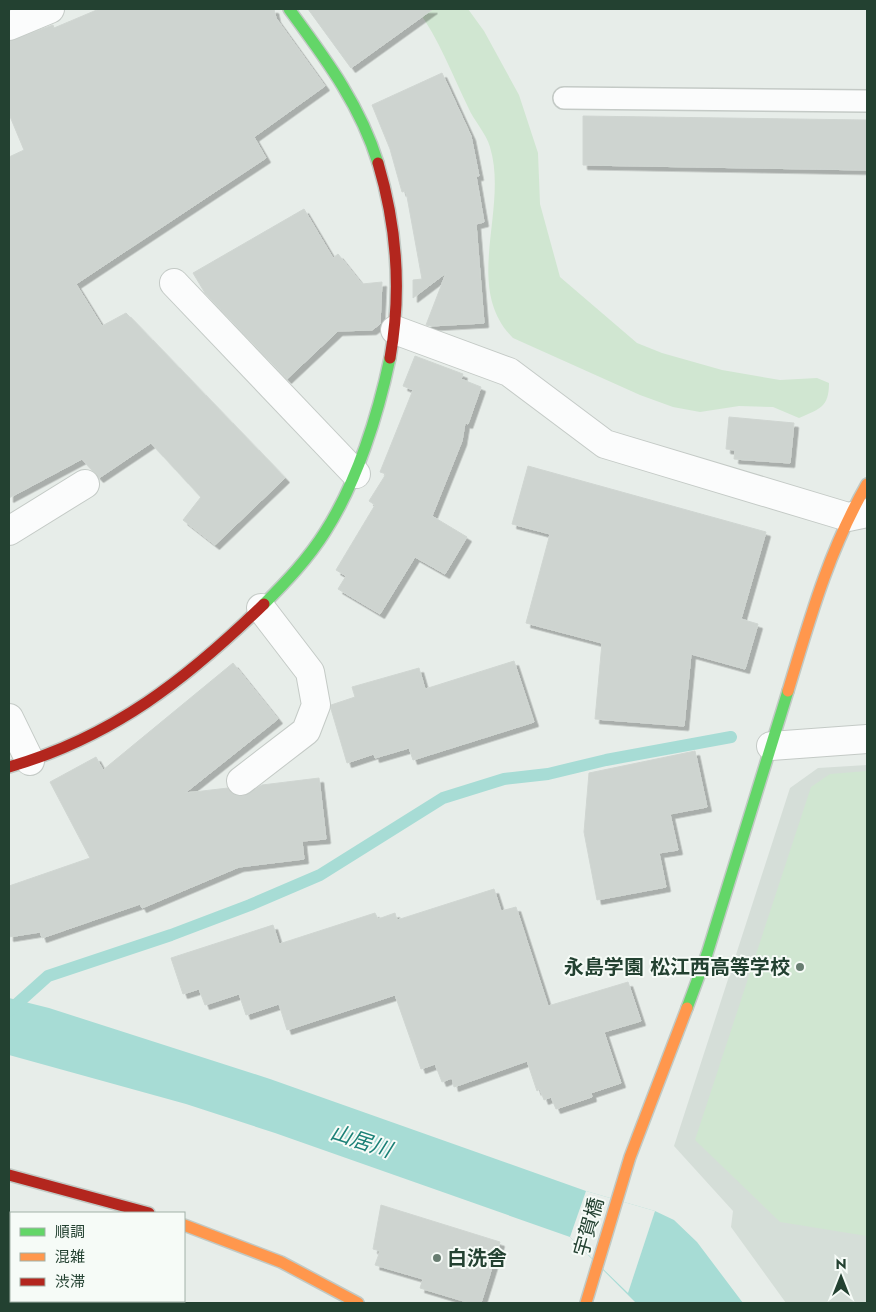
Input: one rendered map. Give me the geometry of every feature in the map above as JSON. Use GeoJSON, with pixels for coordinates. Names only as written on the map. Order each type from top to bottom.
{"type":"FeatureCollection","features":[{"type":"Feature","properties":{"kind":"street"},"geometry":{"type":"LineString","coordinates":[[9,26],[50,9]]}},
{"type":"Feature","properties":{"kind":"street"},"geometry":{"type":"LineString","coordinates":[[9,718],[20,764],[88,735],[151,701],[234,634],[261,608],[315,546],[356,474],[391,359],[397,290],[396,237],[365,126],[348,92],[289,9]]}},
{"type":"Feature","properties":{"kind":"street"},"geometry":{"type":"LineString","coordinates":[[174,283],[356,474]]}},
{"type":"Feature","properties":{"kind":"street"},"geometry":{"type":"LineString","coordinates":[[395,330],[509,372],[605,444],[858,515]]}},
{"type":"Feature","properties":{"kind":"street"},"geometry":{"type":"LineString","coordinates":[[9,531],[85,484]]}},
{"type":"Feature","properties":{"kind":"street","name":"宇賀橋"},"geometry":{"type":"LineString","coordinates":[[586,1303],[619,1190],[707,954],[826,568],[858,515],[867,484]]}},
{"type":"Feature","properties":{"kind":"street"},"geometry":{"type":"LineString","coordinates":[[241,781],[306,731],[316,704],[310,672],[261,608]]}},
{"type":"Feature","properties":{"kind":"street"},"geometry":{"type":"LineString","coordinates":[[771,746],[867,739]]}},
{"type":"Feature","properties":{"kind":"street"},"geometry":{"type":"LineString","coordinates":[[9,1174],[145,1212]]}},
{"type":"Feature","properties":{"kind":"street"},"geometry":{"type":"LineString","coordinates":[[185,1225],[281,1262],[358,1303]]}},
{"type":"Feature","properties":{"kind":"lane"},"geometry":{"type":"LineString","coordinates":[[564,98],[867,101]]}},
{"type":"Feature","properties":{"kind":"shaded area","name":"永島学園 松江西高等学校"},"geometry":{"type":"Polygon","coordinates":[[[867,765],[867,1303],[786,1303],[731,1227],[733,1211],[674,1146],[790,788],[818,768],[867,765]]]}},
{"type":"Feature","properties":{"kind":"green space"},"geometry":{"type":"Polygon","coordinates":[[[417,9],[468,9],[484,31],[519,95],[538,153],[540,204],[560,277],[637,343],[662,353],[722,370],[780,380],[817,378],[829,383],[829,391],[825,403],[817,410],[799,418],[773,407],[739,406],[700,412],[673,407],[640,395],[513,338],[498,318],[491,296],[488,272],[494,196],[494,171],[490,147],[439,44],[417,9]]]}},
{"type":"Feature","properties":{"kind":"green space","name":"永島学園 松江西高等学校"},"geometry":{"type":"Polygon","coordinates":[[[867,771],[867,1236],[780,1222],[695,1140],[811,787],[830,774],[867,771]]]}},
{"type":"Feature","properties":{"kind":"water","name":"山居川"},"geometry":{"type":"Polygon","coordinates":[[[9,998],[49,1008],[270,1079],[586,1191],[655,1211],[674,1220],[697,1242],[743,1303],[636,1303],[570,1237],[275,1133],[186,1104],[9,1055],[9,998]]]}},
{"type":"Feature","properties":{"kind":"pier"},"geometry":{"type":"Polygon","coordinates":[[[586,1191],[655,1211],[628,1293],[570,1237],[586,1191]]]}},
{"type":"Feature","properties":{"kind":"building"},"geometry":{"type":"Polygon","coordinates":[[[99,9],[274,9],[276,18],[325,86],[254,137],[266,158],[76,284],[102,326],[126,313],[285,478],[215,545],[183,520],[201,497],[151,443],[99,478],[82,459],[9,498],[9,157],[24,150],[9,114],[9,41],[53,25],[54,28],[99,9]]]}},
{"type":"Feature","properties":{"kind":"building"},"geometry":{"type":"Polygon","coordinates":[[[308,9],[433,9],[351,68],[308,9]]]}},
{"type":"Feature","properties":{"kind":"building"},"geometry":{"type":"Polygon","coordinates":[[[442,73],[471,136],[479,176],[476,176],[484,222],[476,224],[484,323],[426,325],[446,273],[413,298],[413,280],[422,279],[406,191],[402,192],[390,149],[372,105],[442,73]]]}},
{"type":"Feature","properties":{"kind":"building"},"geometry":{"type":"Polygon","coordinates":[[[583,116],[867,120],[867,170],[583,165],[583,116]]]}},
{"type":"Feature","properties":{"kind":"building"},"geometry":{"type":"Polygon","coordinates":[[[304,209],[333,258],[338,254],[362,284],[382,282],[380,324],[372,330],[338,331],[287,379],[205,293],[193,273],[304,209]]]}},
{"type":"Feature","properties":{"kind":"building"},"geometry":{"type":"Polygon","coordinates":[[[415,356],[463,374],[461,379],[481,387],[468,424],[465,423],[462,441],[432,516],[467,537],[445,574],[415,557],[380,614],[338,589],[346,576],[336,570],[375,505],[369,501],[386,474],[380,472],[413,390],[403,386],[415,356]]]}},
{"type":"Feature","properties":{"kind":"building"},"geometry":{"type":"Polygon","coordinates":[[[729,417],[794,423],[790,463],[734,459],[735,450],[726,449],[729,417]]]}},
{"type":"Feature","properties":{"kind":"building"},"geometry":{"type":"Polygon","coordinates":[[[528,466],[766,532],[741,619],[758,624],[745,669],[691,654],[684,726],[595,719],[602,643],[526,623],[550,534],[512,524],[528,466]]]}},
{"type":"Feature","properties":{"kind":"building"},"geometry":{"type":"Polygon","coordinates":[[[514,661],[534,722],[413,760],[409,748],[375,758],[374,754],[347,763],[331,705],[355,697],[352,687],[419,668],[425,689],[514,661]]]}},
{"type":"Feature","properties":{"kind":"building"},"geometry":{"type":"Polygon","coordinates":[[[233,663],[278,719],[185,793],[228,788],[235,795],[243,796],[262,785],[319,778],[326,839],[302,841],[304,859],[239,867],[142,908],[140,904],[42,938],[40,932],[9,937],[9,886],[90,858],[50,782],[96,757],[103,770],[233,663]]]}},
{"type":"Feature","properties":{"kind":"building"},"geometry":{"type":"Polygon","coordinates":[[[695,751],[707,807],[670,814],[678,850],[659,853],[666,887],[597,900],[584,832],[589,773],[695,751]]]}},
{"type":"Feature","properties":{"kind":"building"},"geometry":{"type":"Polygon","coordinates":[[[494,889],[501,911],[516,907],[548,1006],[628,982],[641,1021],[604,1032],[621,1083],[591,1093],[592,1097],[556,1109],[551,1097],[544,1100],[540,1089],[537,1091],[527,1061],[454,1087],[452,1078],[442,1082],[435,1064],[421,1069],[395,995],[287,1030],[279,1004],[246,1015],[239,994],[205,1005],[199,989],[183,994],[171,958],[273,925],[279,944],[375,913],[378,919],[395,913],[397,920],[494,889]]]}},
{"type":"Feature","properties":{"kind":"building","name":"白洗舎"},"geometry":{"type":"Polygon","coordinates":[[[381,1205],[500,1242],[481,1303],[470,1303],[420,1288],[423,1279],[375,1265],[380,1251],[373,1249],[381,1205]]]}},
{"type":"Feature","properties":{"kind":"waterway"},"geometry":{"type":"LineString","coordinates":[[9,1011],[48,976],[171,935],[250,905],[320,875],[443,798],[504,779],[548,774],[606,760],[731,737]]}},
{"type":"Feature","properties":{"kind":"traffic: fast"},"geometry":{"type":"LineString","coordinates":[[289,9],[328,64],[351,101],[362,121],[378,163]]}},
{"type":"Feature","properties":{"kind":"traffic: fast"},"geometry":{"type":"LineString","coordinates":[[264,604],[304,561],[325,532],[347,492],[373,425],[390,358]]}},
{"type":"Feature","properties":{"kind":"traffic: fast"},"geometry":{"type":"LineString","coordinates":[[687,1008],[707,954],[788,691]]}},
{"type":"Feature","properties":{"kind":"traffic: slow"},"geometry":{"type":"LineString","coordinates":[[788,691],[831,559],[867,484]]}},
{"type":"Feature","properties":{"kind":"traffic: slow"},"geometry":{"type":"LineString","coordinates":[[586,1303],[630,1157],[687,1008]]}},
{"type":"Feature","properties":{"kind":"traffic: slow"},"geometry":{"type":"LineString","coordinates":[[185,1225],[281,1262],[358,1303]]}},
{"type":"Feature","properties":{"kind":"traffic: jam"},"geometry":{"type":"LineString","coordinates":[[378,163],[390,211],[396,259],[396,308],[390,358]]}},
{"type":"Feature","properties":{"kind":"traffic: jam"},"geometry":{"type":"LineString","coordinates":[[9,767],[82,739],[115,722],[147,702],[206,657],[264,604]]}},
{"type":"Feature","properties":{"kind":"traffic: jam"},"geometry":{"type":"LineString","coordinates":[[9,1175],[145,1212]]}},
{"type":"Feature","properties":{"kind":"place","name":"永島学園 松江西高等学校"},"geometry":{"type":"Point","coordinates":[800,967]}},
{"type":"Feature","properties":{"kind":"place","name":"白洗舎"},"geometry":{"type":"Point","coordinates":[437,1258]}}]}
